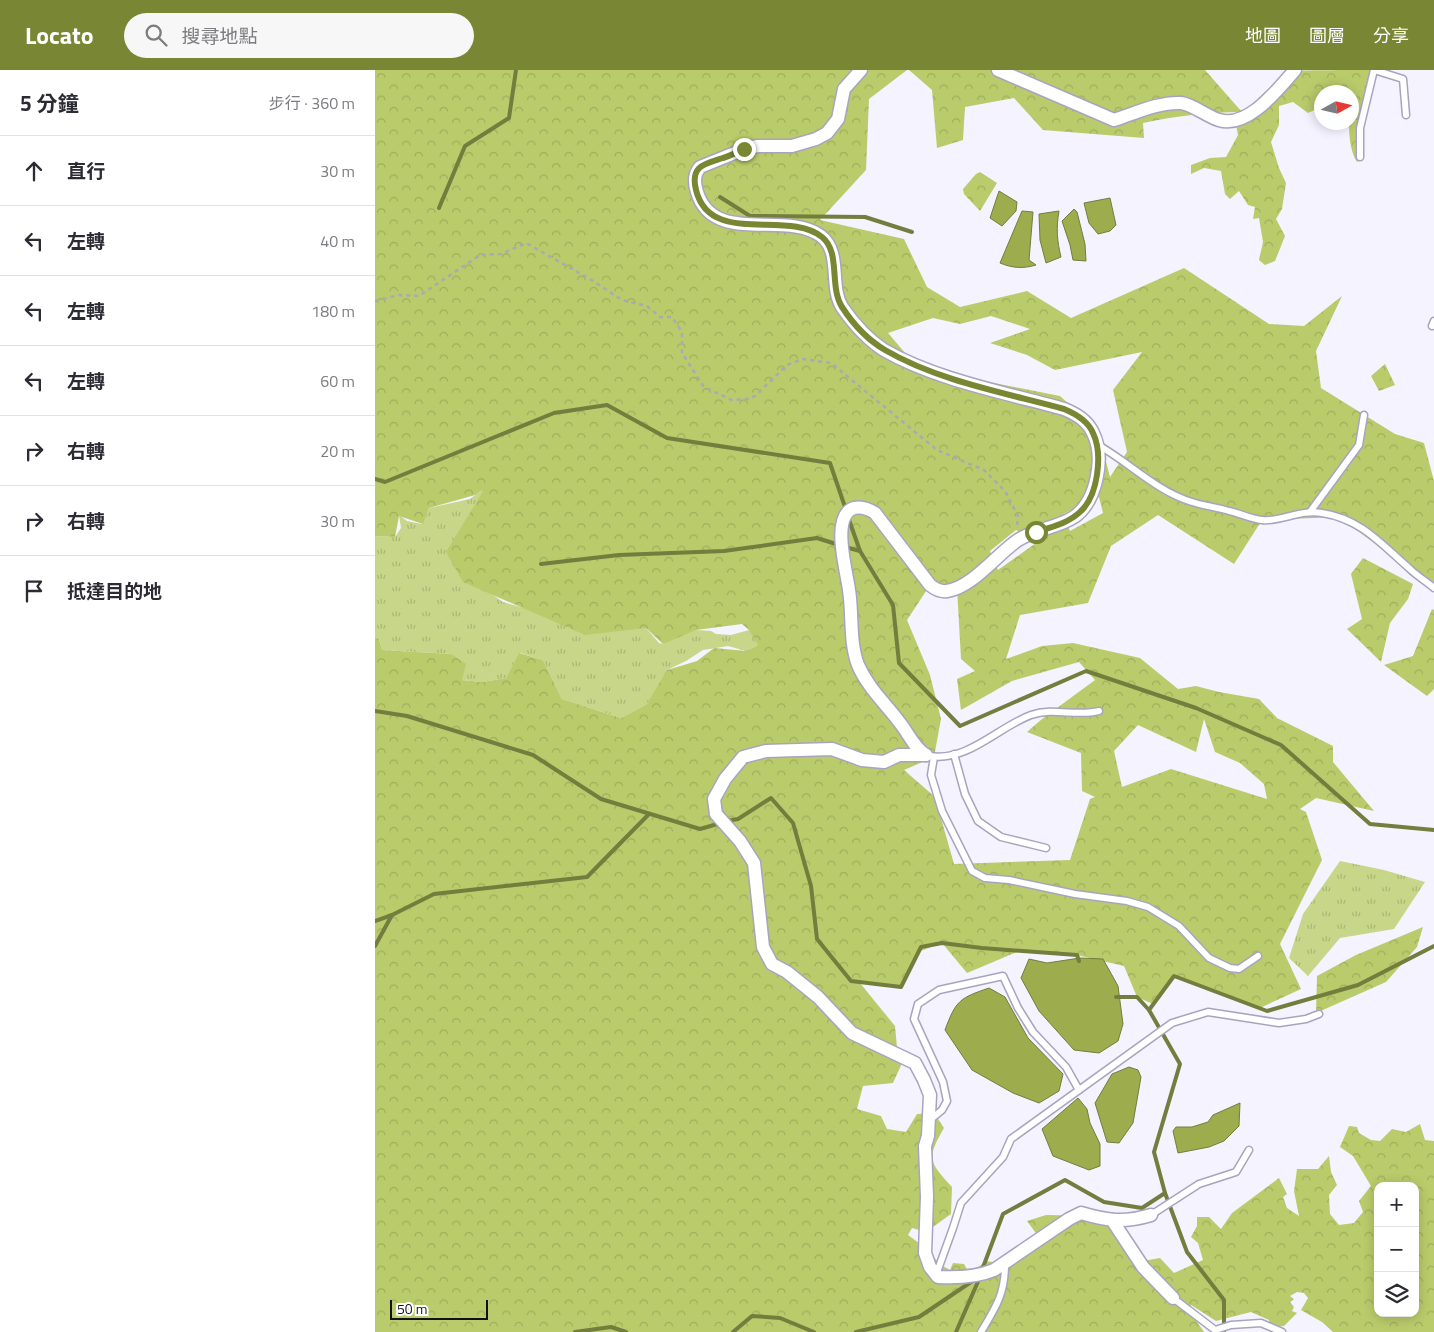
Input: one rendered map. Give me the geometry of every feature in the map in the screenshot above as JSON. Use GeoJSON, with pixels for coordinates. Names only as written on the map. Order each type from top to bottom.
{"type":"FeatureCollection","features":[{"type":"Feature","properties":{"kind":"street"},"geometry":{"type":"LineString","coordinates":[[861,70],[844,89],[839,120],[827,133],[816,139],[792,146],[747,148],[700,167],[695,181],[701,202],[710,212],[728,221],[751,226],[797,226],[807,228],[817,234],[827,243],[831,253],[839,301],[853,322],[873,341],[890,352],[936,372],[1077,414],[1086,422],[1097,444],[1097,477],[1088,503],[1074,517],[1062,524],[1017,541],[969,581],[947,592],[939,591],[930,585],[875,513],[868,508],[855,508],[844,517],[841,537],[849,590],[853,644],[857,661],[873,690],[900,722],[917,748],[930,756]]}},
{"type":"Feature","properties":{"kind":"street"},"geometry":{"type":"LineString","coordinates":[[998,70],[1114,120],[1155,106],[1183,103],[1221,121],[1237,120],[1250,116],[1295,70]]}},
{"type":"Feature","properties":{"kind":"street"},"geometry":{"type":"LineString","coordinates":[[930,756],[899,755],[884,762],[863,760],[832,749],[766,751],[743,757],[725,779],[714,799],[716,814],[740,841],[754,863],[763,947],[772,964],[787,972],[818,997],[852,1033],[915,1063],[930,1095],[928,1136],[925,1146],[927,1197],[925,1253],[930,1267],[938,1277],[954,1278],[987,1272],[1081,1213],[1112,1220],[1133,1220],[1151,1215]]}},
{"type":"Feature","properties":{"kind":"street"},"geometry":{"type":"LineString","coordinates":[[1112,1220],[1143,1267],[1173,1298]]}},
{"type":"Feature","properties":{"kind":"lane"},"geometry":{"type":"LineString","coordinates":[[1361,157],[1360,128],[1374,70],[1403,79],[1406,115]]}},
{"type":"Feature","properties":{"kind":"lane"},"geometry":{"type":"LineString","coordinates":[[1310,512],[1359,445],[1364,415]]}},
{"type":"Feature","properties":{"kind":"lane"},"geometry":{"type":"LineString","coordinates":[[1097,444],[1162,489],[1191,502],[1262,520],[1310,512],[1339,517],[1360,525],[1411,571],[1434,588]]}},
{"type":"Feature","properties":{"kind":"lane"},"geometry":{"type":"LineString","coordinates":[[1099,711],[1085,714],[1055,710],[1029,715],[968,749],[943,758],[930,756],[931,775],[942,811],[972,871],[985,878],[1009,880],[1075,894],[1127,901],[1148,907],[1179,926],[1209,958],[1231,968],[1239,969],[1258,956]]}},
{"type":"Feature","properties":{"kind":"lane"},"geometry":{"type":"LineString","coordinates":[[954,754],[965,794],[978,821],[1001,837],[1046,848]]}},
{"type":"Feature","properties":{"kind":"lane"},"geometry":{"type":"LineString","coordinates":[[929,1121],[942,1110],[947,1101],[943,1082],[914,1019],[918,1004],[939,990],[971,982],[1003,976],[1018,1008],[1033,1032],[1066,1067],[1079,1090]]}},
{"type":"Feature","properties":{"kind":"lane"},"geometry":{"type":"LineString","coordinates":[[936,1275],[961,1203],[1003,1157],[1011,1139],[1172,1022],[1208,1012],[1279,1022],[1306,1019],[1319,1014]]}},
{"type":"Feature","properties":{"kind":"lane"},"geometry":{"type":"LineString","coordinates":[[1151,1215],[1199,1184],[1236,1172],[1249,1150]]}},
{"type":"Feature","properties":{"kind":"lane"},"geometry":{"type":"LineString","coordinates":[[981,1332],[997,1304],[1005,1283],[1005,1262]]}},
{"type":"Feature","properties":{"kind":"lane"},"geometry":{"type":"LineString","coordinates":[[1173,1298],[1215,1330],[1231,1325],[1261,1323],[1283,1332]]}},
{"type":"Feature","properties":{"kind":"path"},"geometry":{"type":"LineString","coordinates":[[375,301],[399,295],[419,296],[480,255],[501,254],[526,243],[590,279],[622,300],[647,306],[660,317],[671,317],[682,332],[682,353],[703,387],[732,400],[747,399],[755,396],[787,365],[803,359],[831,363],[937,450],[984,470],[1005,491],[1018,516],[1017,541]]}},
{"type":"Feature","properties":{"kind":"green space"},"geometry":{"type":"Polygon","coordinates":[[[375,70],[907,70],[869,99],[866,170],[820,220],[904,239],[927,287],[960,307],[1027,291],[1071,318],[1184,268],[1269,324],[1304,326],[1342,296],[1316,351],[1321,388],[1395,434],[1424,443],[1434,481],[1434,582],[1431,585],[1339,517],[1262,520],[1234,564],[1158,515],[1111,546],[1088,603],[1020,615],[1006,659],[1042,646],[1073,643],[1140,658],[1178,689],[1196,686],[1259,699],[1277,718],[1333,746],[1333,762],[1374,811],[1316,798],[1300,809],[1306,812],[1322,860],[1280,944],[1301,989],[1260,1008],[1174,976],[1153,1004],[1137,997],[1124,966],[1077,955],[1019,951],[967,973],[942,943],[918,952],[901,987],[860,983],[895,1026],[898,1058],[903,1061],[893,1083],[863,1086],[857,1109],[881,1116],[887,1129],[906,1132],[917,1114],[934,1113],[944,1128],[934,1147],[933,1160],[939,1172],[952,1187],[951,1214],[926,1232],[912,1228],[908,1235],[923,1246],[941,1265],[950,1270],[953,1263],[964,1264],[968,1271],[980,1266],[985,1261],[1000,1263],[1038,1236],[1027,1221],[1046,1215],[1100,1216],[1122,1236],[1133,1241],[1133,1257],[1143,1261],[1160,1258],[1174,1273],[1203,1260],[1198,1243],[1191,1237],[1197,1226],[1197,1217],[1209,1217],[1221,1229],[1232,1213],[1279,1178],[1287,1194],[1283,1197],[1287,1208],[1299,1216],[1294,1191],[1297,1169],[1318,1169],[1329,1156],[1331,1172],[1337,1185],[1329,1195],[1330,1214],[1339,1225],[1354,1223],[1363,1212],[1359,1201],[1371,1186],[1353,1156],[1340,1147],[1349,1126],[1357,1127],[1359,1133],[1371,1140],[1380,1141],[1392,1129],[1406,1132],[1420,1124],[1425,1140],[1434,1141],[1434,1332],[1333,1332],[1322,1322],[1301,1310],[1308,1298],[1304,1293],[1297,1292],[1290,1296],[1294,1299],[1290,1302],[1294,1307],[1292,1311],[1297,1313],[1284,1326],[1270,1328],[1269,1320],[1251,1312],[1216,1321],[1191,1305],[1191,1313],[1204,1332],[375,1332],[375,637],[379,639],[382,650],[451,654],[466,664],[462,680],[482,682],[506,678],[519,653],[543,660],[562,699],[621,718],[647,704],[667,670],[697,661],[714,648],[746,651],[758,645],[749,630],[742,624],[696,630],[663,644],[646,628],[585,635],[463,582],[446,552],[485,488],[475,495],[429,508],[423,524],[399,516],[395,537],[375,536],[375,70]],[[991,316],[960,324],[933,318],[888,333],[918,368],[1060,396],[1098,431],[1110,477],[1127,452],[1113,390],[1142,352],[1055,370],[1027,355],[990,343],[1030,329],[991,316]],[[1099,497],[1063,514],[1070,531],[1103,513],[1099,497]],[[1016,530],[990,551],[998,570],[1036,543],[1016,530]],[[930,585],[907,620],[930,675],[941,719],[934,757],[904,770],[935,797],[954,864],[1070,860],[1090,799],[1095,797],[1082,791],[1081,753],[1027,732],[1095,680],[1079,662],[1012,681],[961,710],[957,679],[975,671],[961,659],[957,588],[930,585]],[[1204,719],[1196,752],[1138,725],[1114,751],[1122,787],[1171,769],[1267,799],[1264,784],[1240,763],[1215,752],[1204,719]]]}},
{"type":"Feature","properties":{"kind":"green space"},"geometry":{"type":"Polygon","coordinates":[[[909,70],[1205,70],[1242,112],[1192,115],[1143,123],[1144,138],[1043,130],[1014,98],[965,107],[963,140],[937,148],[932,90],[909,70]]]}},
{"type":"Feature","properties":{"kind":"green space"},"geometry":{"type":"Polygon","coordinates":[[[1372,70],[1375,80],[1371,89],[1365,118],[1364,157],[1357,162],[1351,148],[1349,130],[1359,130],[1359,85],[1314,85],[1314,110],[1308,113],[1293,102],[1279,106],[1279,125],[1271,142],[1286,183],[1282,209],[1276,219],[1285,236],[1275,261],[1265,265],[1259,260],[1263,242],[1259,218],[1253,219],[1255,207],[1248,205],[1239,191],[1230,199],[1225,194],[1221,171],[1204,168],[1191,174],[1191,165],[1210,158],[1226,157],[1238,135],[1236,125],[1242,112],[1273,84],[1294,71],[1372,70]]]}},
{"type":"Feature","properties":{"kind":"green space"},"geometry":{"type":"Polygon","coordinates":[[[980,172],[997,183],[980,211],[964,194],[963,189],[980,172]]]}},
{"type":"Feature","properties":{"kind":"green space"},"geometry":{"type":"Polygon","coordinates":[[[1385,364],[1395,385],[1379,391],[1371,376],[1385,364]]]}},
{"type":"Feature","properties":{"kind":"green space"},"geometry":{"type":"Polygon","coordinates":[[[492,482],[458,570],[503,602],[553,616],[646,628],[659,643],[663,644],[681,629],[711,631],[716,634],[731,635],[749,630],[758,637],[758,645],[746,651],[728,646],[703,650],[667,670],[660,686],[647,704],[621,718],[562,699],[543,660],[520,653],[506,678],[482,682],[462,680],[451,654],[382,650],[379,639],[375,637],[375,536],[395,537],[401,528],[399,515],[407,521],[422,524],[429,508],[470,499],[492,482]]]}},
{"type":"Feature","properties":{"kind":"green space"},"geometry":{"type":"Polygon","coordinates":[[[1363,558],[1413,584],[1408,599],[1390,623],[1381,662],[1347,629],[1362,619],[1351,574],[1363,558]]]}},
{"type":"Feature","properties":{"kind":"green space"},"geometry":{"type":"Polygon","coordinates":[[[1432,609],[1434,610],[1434,689],[1427,696],[1384,665],[1413,656],[1432,609]]]}},
{"type":"Feature","properties":{"kind":"green space"},"geometry":{"type":"Polygon","coordinates":[[[1340,861],[1384,870],[1425,882],[1394,929],[1340,938],[1308,976],[1289,958],[1303,914],[1340,861]]]}},
{"type":"Feature","properties":{"kind":"green space"},"geometry":{"type":"Polygon","coordinates":[[[1423,927],[1417,947],[1386,982],[1316,1013],[1317,976],[1356,955],[1423,927]]]}},
{"type":"Feature","properties":{"kind":"shaded area"},"geometry":{"type":"Polygon","coordinates":[[[999,191],[1017,202],[1016,211],[1002,226],[990,218],[999,191]]]}},
{"type":"Feature","properties":{"kind":"shaded area"},"geometry":{"type":"Polygon","coordinates":[[[1110,198],[1116,225],[1110,231],[1098,234],[1089,223],[1084,203],[1110,198]]]}},
{"type":"Feature","properties":{"kind":"shaded area"},"geometry":{"type":"Polygon","coordinates":[[[1074,209],[1077,212],[1085,244],[1086,261],[1073,260],[1062,221],[1074,209]]]}},
{"type":"Feature","properties":{"kind":"shaded area"},"geometry":{"type":"Polygon","coordinates":[[[1022,211],[1033,212],[1029,260],[1036,265],[1013,267],[1000,263],[1022,211]]]}},
{"type":"Feature","properties":{"kind":"shaded area"},"geometry":{"type":"Polygon","coordinates":[[[1059,211],[1057,234],[1061,257],[1046,263],[1040,240],[1039,214],[1059,211]]]}},
{"type":"Feature","properties":{"kind":"shaded area"},"geometry":{"type":"Polygon","coordinates":[[[1080,958],[1103,959],[1118,986],[1123,1024],[1118,1041],[1099,1053],[1074,1050],[1039,1011],[1021,978],[1029,959],[1047,963],[1080,958]]]}},
{"type":"Feature","properties":{"kind":"shaded area"},"geometry":{"type":"Polygon","coordinates":[[[989,988],[1005,997],[1028,1038],[1063,1074],[1059,1091],[1039,1103],[1013,1093],[972,1070],[945,1030],[952,1012],[960,1001],[989,988]]]}},
{"type":"Feature","properties":{"kind":"shaded area"},"geometry":{"type":"Polygon","coordinates":[[[1129,1067],[1138,1070],[1141,1077],[1133,1123],[1119,1143],[1107,1142],[1095,1103],[1112,1074],[1129,1067]]]}},
{"type":"Feature","properties":{"kind":"shaded area"},"geometry":{"type":"Polygon","coordinates":[[[1078,1098],[1087,1109],[1090,1123],[1100,1144],[1100,1166],[1089,1170],[1053,1156],[1042,1129],[1078,1098]]]}},
{"type":"Feature","properties":{"kind":"shaded area"},"geometry":{"type":"Polygon","coordinates":[[[1240,1103],[1239,1126],[1224,1141],[1209,1147],[1178,1153],[1173,1131],[1176,1127],[1192,1127],[1208,1122],[1213,1115],[1240,1103]]]}},
{"type":"Feature","properties":{"kind":"waterway"},"geometry":{"type":"LineString","coordinates":[[439,208],[465,146],[509,118],[516,70]]}},
{"type":"Feature","properties":{"kind":"waterway"},"geometry":{"type":"LineString","coordinates":[[720,197],[750,216],[865,217],[912,232]]}},
{"type":"Feature","properties":{"kind":"waterway"},"geometry":{"type":"LineString","coordinates":[[375,479],[385,482],[554,413],[607,405],[667,438],[830,463],[846,510]]}},
{"type":"Feature","properties":{"kind":"waterway"},"geometry":{"type":"LineString","coordinates":[[848,517],[860,551],[893,605],[899,663],[960,726],[1086,671],[1196,708],[1281,745],[1370,824],[1434,830]]}},
{"type":"Feature","properties":{"kind":"waterway"},"geometry":{"type":"LineString","coordinates":[[541,564],[619,555],[724,551],[817,538],[839,545]]}},
{"type":"Feature","properties":{"kind":"waterway"},"geometry":{"type":"LineString","coordinates":[[845,547],[860,551]]}},
{"type":"Feature","properties":{"kind":"waterway"},"geometry":{"type":"LineString","coordinates":[[375,711],[407,716],[533,755],[601,799],[700,829],[721,823]]}},
{"type":"Feature","properties":{"kind":"waterway"},"geometry":{"type":"LineString","coordinates":[[727,821],[738,819],[771,798],[793,823],[811,886],[817,939],[851,981],[901,987],[921,947],[942,943],[1077,955],[1079,961]]}},
{"type":"Feature","properties":{"kind":"waterway"},"geometry":{"type":"LineString","coordinates":[[375,946],[392,915],[434,894],[587,877],[649,814]]}},
{"type":"Feature","properties":{"kind":"waterway"},"geometry":{"type":"LineString","coordinates":[[375,921],[392,915]]}},
{"type":"Feature","properties":{"kind":"waterway"},"geometry":{"type":"LineString","coordinates":[[1224,1332],[1224,1300],[1187,1252],[1165,1193],[1154,1152],[1180,1064],[1149,1010],[1174,976],[1267,1011],[1358,985],[1434,946]]}},
{"type":"Feature","properties":{"kind":"waterway"},"geometry":{"type":"LineString","coordinates":[[1116,997],[1137,997],[1149,1010]]}},
{"type":"Feature","properties":{"kind":"waterway"},"geometry":{"type":"LineString","coordinates":[[982,1270],[1003,1214],[1065,1180],[1104,1202],[1142,1208],[1165,1193]]}},
{"type":"Feature","properties":{"kind":"waterway"},"geometry":{"type":"LineString","coordinates":[[956,1332],[980,1277]]}},
{"type":"Feature","properties":{"kind":"waterway"},"geometry":{"type":"LineString","coordinates":[[856,1332],[919,1317],[974,1280]]}},
{"type":"Feature","properties":{"kind":"waterway"},"geometry":{"type":"LineString","coordinates":[[733,1332],[752,1316],[780,1318],[814,1332]]}},
{"type":"Feature","properties":{"kind":"waterway"},"geometry":{"type":"LineString","coordinates":[[575,1332],[611,1327],[626,1332]]}},
{"type":"Feature","properties":{"kind":"route"},"geometry":{"type":"LineString","coordinates":[[744,149],[705,164],[695,174],[697,193],[704,207],[710,212],[728,221],[751,226],[776,224],[807,228],[825,239],[831,253],[836,294],[839,301],[863,333],[884,349],[947,376],[1064,409],[1077,414],[1086,422],[1097,444],[1098,458],[1097,477],[1088,503],[1082,511],[1062,524],[1036,532]]}}]}
